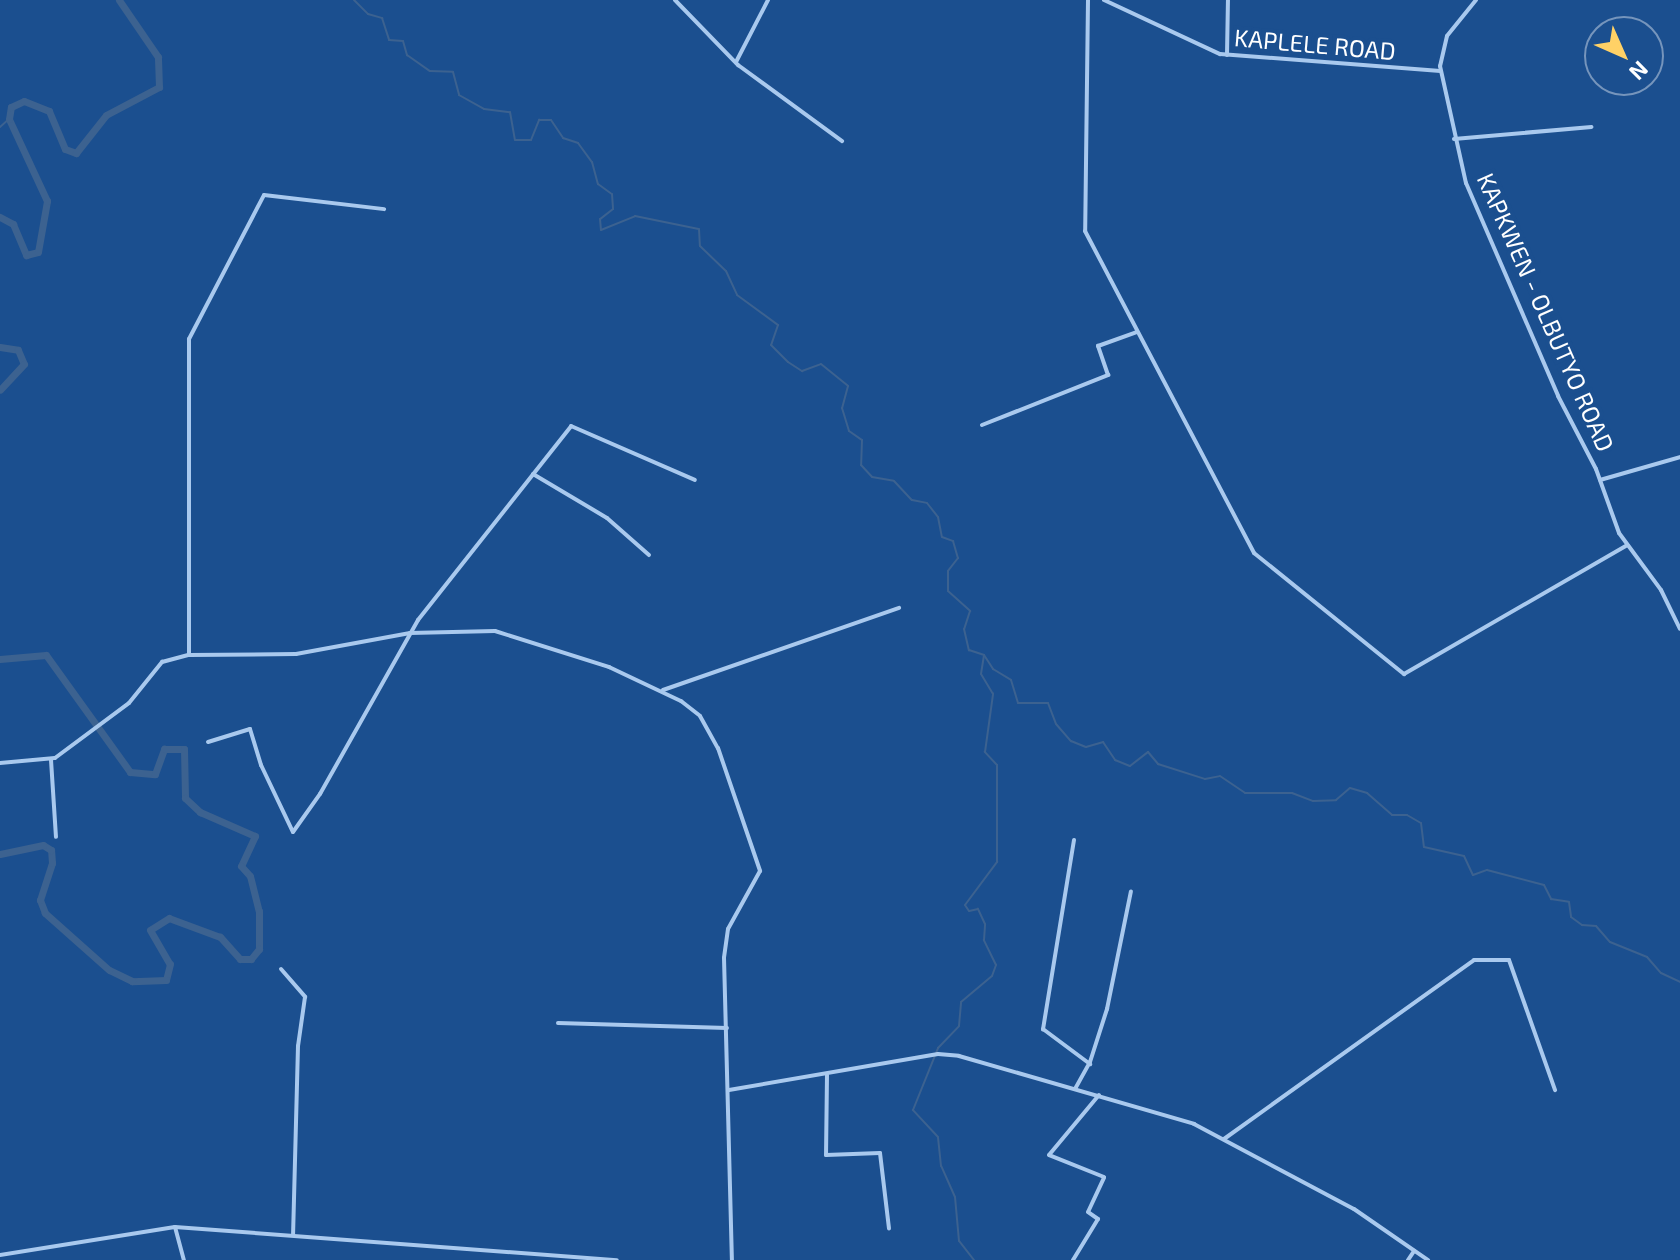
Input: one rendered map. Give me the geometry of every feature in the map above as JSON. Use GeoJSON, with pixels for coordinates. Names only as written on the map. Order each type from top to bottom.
{"type":"FeatureCollection","features":[{"type":"Feature","properties":{"kind":"street"},"geometry":{"type":"LineString","coordinates":[[675,0],[736,62],[842,141]]}},
{"type":"Feature","properties":{"kind":"street"},"geometry":{"type":"LineString","coordinates":[[736,62],[768,0]]}},
{"type":"Feature","properties":{"kind":"street"},"geometry":{"type":"LineString","coordinates":[[1088,0],[1085,230],[1254,553],[1404,674],[1627,545]]}},
{"type":"Feature","properties":{"kind":"street","name":"KAPLELE ROAD"},"geometry":{"type":"LineString","coordinates":[[1104,0],[1227,55],[1440,71]]}},
{"type":"Feature","properties":{"kind":"street"},"geometry":{"type":"LineString","coordinates":[[1227,55],[1228,0]]}},
{"type":"Feature","properties":{"kind":"street","name":"KAPKWEN - OLBUTYO ROAD"},"geometry":{"type":"LineString","coordinates":[[1476,0],[1447,36],[1440,71],[1454,139],[1478,212],[1627,545],[1661,590],[1680,629]]}},
{"type":"Feature","properties":{"kind":"street"},"geometry":{"type":"LineString","coordinates":[[1454,139],[1591,127]]}},
{"type":"Feature","properties":{"kind":"street"},"geometry":{"type":"LineString","coordinates":[[189,655],[189,339],[264,195],[384,209]]}},
{"type":"Feature","properties":{"kind":"street"},"geometry":{"type":"LineString","coordinates":[[982,425],[1108,375],[1098,346],[1137,332]]}},
{"type":"Feature","properties":{"kind":"street"},"geometry":{"type":"LineString","coordinates":[[208,742],[250,729],[261,765],[293,832],[320,794],[410,633],[574,424],[695,480]]}},
{"type":"Feature","properties":{"kind":"street"},"geometry":{"type":"LineString","coordinates":[[1600,480],[1680,457]]}},
{"type":"Feature","properties":{"kind":"street"},"geometry":{"type":"LineString","coordinates":[[533,474],[607,518],[649,555]]}},
{"type":"Feature","properties":{"kind":"street"},"geometry":{"type":"LineString","coordinates":[[663,690],[899,608]]}},
{"type":"Feature","properties":{"kind":"street"},"geometry":{"type":"LineString","coordinates":[[0,763],[51,760],[132,700],[157,665],[189,655],[261,657],[410,633],[495,631],[663,690],[705,723],[757,850],[759,881],[734,918],[725,945],[732,1260]]}},
{"type":"Feature","properties":{"kind":"street"},"geometry":{"type":"LineString","coordinates":[[51,760],[56,837]]}},
{"type":"Feature","properties":{"kind":"street"},"geometry":{"type":"LineString","coordinates":[[1074,840],[1043,1029],[1090,1064]]}},
{"type":"Feature","properties":{"kind":"street"},"geometry":{"type":"LineString","coordinates":[[1075,1089],[1090,1064],[1131,891]]}},
{"type":"Feature","properties":{"kind":"street"},"geometry":{"type":"LineString","coordinates":[[1224,1139],[1474,960],[1508,958],[1555,1090]]}},
{"type":"Feature","properties":{"kind":"street"},"geometry":{"type":"LineString","coordinates":[[281,969],[305,997],[298,1046],[293,1235]]}},
{"type":"Feature","properties":{"kind":"street"},"geometry":{"type":"LineString","coordinates":[[558,1023],[727,1028]]}},
{"type":"Feature","properties":{"kind":"street"},"geometry":{"type":"LineString","coordinates":[[729,1090],[947,1054],[1099,1095],[1224,1139],[1354,1209],[1428,1260]]}},
{"type":"Feature","properties":{"kind":"street"},"geometry":{"type":"LineString","coordinates":[[827,1075],[826,1155],[881,1154],[889,1228]]}},
{"type":"Feature","properties":{"kind":"street"},"geometry":{"type":"LineString","coordinates":[[1073,1260],[1098,1219],[1088,1212],[1104,1178],[1049,1155],[1099,1095]]}},
{"type":"Feature","properties":{"kind":"street"},"geometry":{"type":"LineString","coordinates":[[175,1227],[184,1260]]}},
{"type":"Feature","properties":{"kind":"street"},"geometry":{"type":"LineString","coordinates":[[0,1255],[175,1227],[617,1260]]}},
{"type":"Feature","properties":{"kind":"street"},"geometry":{"type":"LineString","coordinates":[[1408,1260],[1414,1251]]}},
{"type":"Feature","properties":{"kind":"waterway"},"geometry":{"type":"LineString","coordinates":[[0,217],[13,224],[26,255],[38,252],[47,201],[9,119],[11,107],[24,101],[49,111],[65,149],[76,153],[106,115],[159,87],[158,57],[119,0]]}},
{"type":"Feature","properties":{"kind":"waterway"},"geometry":{"type":"LineString","coordinates":[[354,0],[368,14],[382,18],[389,40],[403,41],[407,55],[430,71],[453,72],[459,95],[484,109],[510,112],[515,140],[531,140],[539,120],[551,120],[563,138],[578,143],[592,162],[598,184],[612,194],[613,209],[600,219],[601,230],[635,216],[699,229],[700,246],[726,271],[737,295],[778,325],[771,345],[802,371],[821,364],[848,386],[842,408],[849,431],[862,440],[861,465],[872,477],[894,481],[912,500],[927,503],[938,517],[942,537],[953,541],[958,558],[948,571],[948,591],[970,611],[964,629],[969,650],[984,655],[993,669],[1011,680],[1018,703],[1048,703],[1056,724],[1071,741],[1086,747],[1103,742],[1115,760],[1130,766],[1148,752],[1158,764],[1205,779],[1220,776],[1245,793],[1292,793],[1313,801],[1336,800],[1350,788],[1367,793],[1392,815],[1407,815],[1421,823],[1424,847],[1464,856],[1473,875],[1487,870],[1544,885],[1551,899],[1569,902],[1571,917],[1582,925],[1596,926],[1610,942],[1647,957],[1661,973],[1680,982]]}},
{"type":"Feature","properties":{"kind":"waterway"},"geometry":{"type":"LineString","coordinates":[[0,127],[9,119]]}},
{"type":"Feature","properties":{"kind":"waterway"},"geometry":{"type":"LineString","coordinates":[[0,347],[18,350],[24,364],[0,390]]}},
{"type":"Feature","properties":{"kind":"waterway"},"geometry":{"type":"LineString","coordinates":[[0,659],[46,655],[130,772],[155,774],[164,749],[184,749],[185,798],[200,812],[255,836],[241,866],[250,876],[259,911],[259,949],[251,959],[240,959],[220,937],[169,918],[150,930],[170,964],[166,980],[132,981],[109,970],[45,913],[40,900],[52,863],[51,850],[43,845],[0,854]]}},
{"type":"Feature","properties":{"kind":"waterway"},"geometry":{"type":"LineString","coordinates":[[974,1260],[959,1241],[955,1197],[941,1166],[938,1137],[913,1110],[938,1048],[959,1026],[961,1002],[992,976],[996,965],[984,940],[985,924],[978,909],[969,911],[965,905],[997,862],[997,765],[985,752],[993,694],[981,674],[984,656]]}}]}
